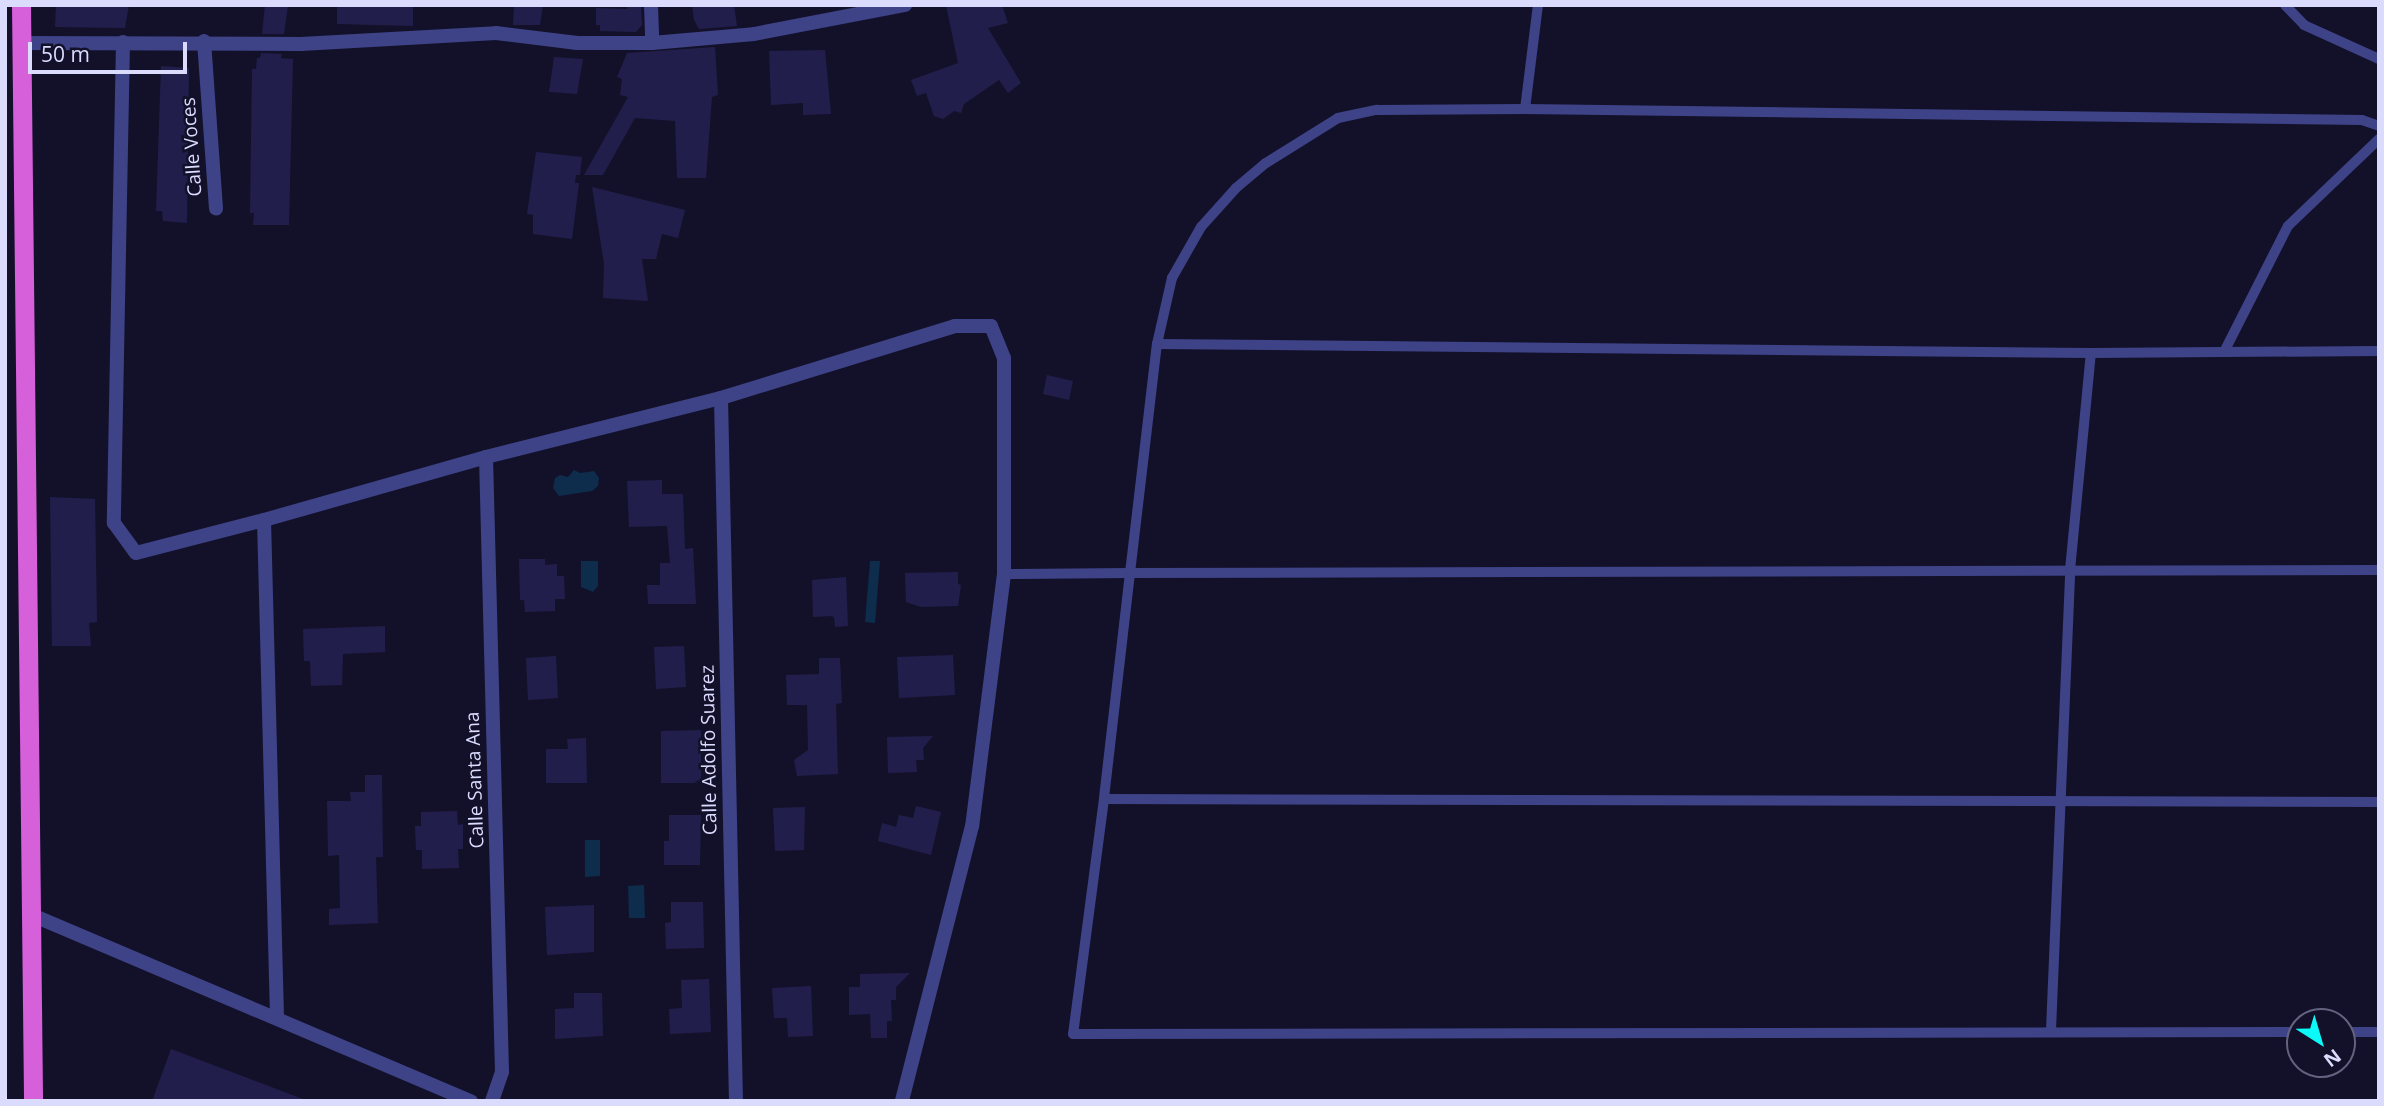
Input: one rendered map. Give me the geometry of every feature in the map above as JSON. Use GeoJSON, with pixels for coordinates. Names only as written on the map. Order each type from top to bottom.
{"type":"FeatureCollection","features":[{"type":"Feature","properties":{"kind":"highway"},"geometry":{"type":"LineString","coordinates":[[21,5],[33,1101]]}},
{"type":"Feature","properties":{"kind":"street"},"geometry":{"type":"LineString","coordinates":[[651,5],[652,43]]}},
{"type":"Feature","properties":{"kind":"street"},"geometry":{"type":"LineString","coordinates":[[21,43],[204,41],[301,44],[496,33],[577,43],[652,43],[754,34],[905,5]]}},
{"type":"Feature","properties":{"kind":"street","name":"Calle Voces"},"geometry":{"type":"LineString","coordinates":[[204,41],[216,209]]}},
{"type":"Feature","properties":{"kind":"street"},"geometry":{"type":"LineString","coordinates":[[123,42],[114,523],[136,553],[486,457],[721,398],[955,326],[991,326],[1004,358],[1004,574],[972,826],[902,1101]]}},
{"type":"Feature","properties":{"kind":"street","name":"Calle Adolfo Suarez"},"geometry":{"type":"LineString","coordinates":[[721,398],[736,1101]]}},
{"type":"Feature","properties":{"kind":"street","name":"Calle Santa Ana"},"geometry":{"type":"LineString","coordinates":[[486,457],[502,1072],[492,1101]]}},
{"type":"Feature","properties":{"kind":"street"},"geometry":{"type":"LineString","coordinates":[[264,520],[277,1018]]}},
{"type":"Feature","properties":{"kind":"street"},"geometry":{"type":"LineString","coordinates":[[32,915],[471,1101]]}},
{"type":"Feature","properties":{"kind":"lane"},"geometry":{"type":"LineString","coordinates":[[1525,109],[1538,5]]}},
{"type":"Feature","properties":{"kind":"lane"},"geometry":{"type":"LineString","coordinates":[[2285,5],[2304,25],[2379,59]]}},
{"type":"Feature","properties":{"kind":"lane"},"geometry":{"type":"LineString","coordinates":[[2286,1032],[2051,1030],[1073,1034],[1104,799],[1157,344],[1172,278],[1201,228],[1236,188],[1300,140],[1339,118],[1377,110],[1525,109],[2362,120],[2379,126]]}},
{"type":"Feature","properties":{"kind":"lane"},"geometry":{"type":"LineString","coordinates":[[2224,352],[2288,226],[2379,139]]}},
{"type":"Feature","properties":{"kind":"lane"},"geometry":{"type":"LineString","coordinates":[[1157,344],[2091,353],[2379,351]]}},
{"type":"Feature","properties":{"kind":"lane"},"geometry":{"type":"LineString","coordinates":[[2051,1030],[2070,570],[2091,353]]}},
{"type":"Feature","properties":{"kind":"lane"},"geometry":{"type":"LineString","coordinates":[[1004,574],[2379,570]]}},
{"type":"Feature","properties":{"kind":"lane"},"geometry":{"type":"LineString","coordinates":[[1104,799],[2379,802]]}},
{"type":"Feature","properties":{"kind":"lane"},"geometry":{"type":"LineString","coordinates":[[2356,1032],[2379,1032]]}},
{"type":"Feature","properties":{"kind":"water"},"geometry":{"type":"Polygon","coordinates":[[[574,470],[580,473],[594,471],[599,478],[598,486],[592,491],[559,496],[553,488],[555,478],[560,475],[568,477],[574,470]]]}},
{"type":"Feature","properties":{"kind":"water"},"geometry":{"type":"Polygon","coordinates":[[[581,561],[598,561],[598,586],[593,592],[581,587],[581,561]]]}},
{"type":"Feature","properties":{"kind":"water"},"geometry":{"type":"Polygon","coordinates":[[[870,561],[880,561],[875,623],[865,622],[870,561]]]}},
{"type":"Feature","properties":{"kind":"water"},"geometry":{"type":"Polygon","coordinates":[[[585,840],[600,840],[600,876],[585,877],[585,840]]]}},
{"type":"Feature","properties":{"kind":"water"},"geometry":{"type":"Polygon","coordinates":[[[644,885],[645,918],[629,918],[628,886],[644,885]]]}},
{"type":"Feature","properties":{"kind":"building"},"geometry":{"type":"Polygon","coordinates":[[[56,5],[129,5],[125,28],[55,27],[56,5]]]}},
{"type":"Feature","properties":{"kind":"building"},"geometry":{"type":"Polygon","coordinates":[[[265,5],[288,5],[284,34],[262,34],[265,5]]]}},
{"type":"Feature","properties":{"kind":"building"},"geometry":{"type":"Polygon","coordinates":[[[337,5],[413,5],[413,26],[337,24],[337,5]]]}},
{"type":"Feature","properties":{"kind":"building"},"geometry":{"type":"Polygon","coordinates":[[[514,5],[543,5],[540,25],[513,25],[514,5]]]}},
{"type":"Feature","properties":{"kind":"building"},"geometry":{"type":"Polygon","coordinates":[[[628,5],[641,6],[642,25],[636,32],[600,31],[600,25],[596,25],[596,8],[627,9],[628,5]]]}},
{"type":"Feature","properties":{"kind":"building"},"geometry":{"type":"Polygon","coordinates":[[[692,5],[734,5],[737,26],[699,29],[694,20],[692,5]]]}},
{"type":"Feature","properties":{"kind":"building"},"geometry":{"type":"Polygon","coordinates":[[[946,5],[1002,5],[1008,23],[988,28],[1021,83],[1008,93],[999,80],[964,104],[961,113],[954,111],[943,119],[934,116],[926,93],[917,96],[911,80],[958,63],[946,5]]]}},
{"type":"Feature","properties":{"kind":"building"},"geometry":{"type":"Polygon","coordinates":[[[715,47],[718,95],[712,97],[706,178],[677,178],[675,121],[635,118],[603,175],[584,175],[628,97],[620,95],[622,79],[617,77],[627,53],[715,47]]]}},
{"type":"Feature","properties":{"kind":"building"},"geometry":{"type":"Polygon","coordinates":[[[825,50],[831,114],[803,115],[803,103],[771,105],[769,51],[825,50]]]}},
{"type":"Feature","properties":{"kind":"building"},"geometry":{"type":"Polygon","coordinates":[[[261,53],[282,54],[281,58],[293,59],[289,225],[253,225],[254,213],[250,213],[252,69],[256,69],[257,58],[260,58],[261,53]]]}},
{"type":"Feature","properties":{"kind":"building"},"geometry":{"type":"Polygon","coordinates":[[[554,57],[583,59],[577,94],[549,92],[554,57]]]}},
{"type":"Feature","properties":{"kind":"building"},"geometry":{"type":"Polygon","coordinates":[[[161,66],[189,68],[187,223],[163,221],[162,211],[156,211],[161,66]]]}},
{"type":"Feature","properties":{"kind":"building"},"geometry":{"type":"Polygon","coordinates":[[[536,152],[582,157],[580,175],[576,175],[575,183],[579,183],[572,239],[533,234],[533,215],[527,214],[536,152]]]}},
{"type":"Feature","properties":{"kind":"building"},"geometry":{"type":"Polygon","coordinates":[[[592,187],[685,210],[678,238],[662,234],[656,259],[642,259],[648,301],[603,298],[604,264],[592,187]]]}},
{"type":"Feature","properties":{"kind":"building"},"geometry":{"type":"Polygon","coordinates":[[[1047,375],[1073,381],[1069,400],[1043,394],[1047,375]]]}},
{"type":"Feature","properties":{"kind":"building"},"geometry":{"type":"Polygon","coordinates":[[[662,480],[662,494],[683,494],[685,549],[693,548],[696,604],[648,604],[647,585],[660,585],[660,563],[670,563],[667,526],[629,527],[627,481],[662,480]]]}},
{"type":"Feature","properties":{"kind":"building"},"geometry":{"type":"Polygon","coordinates":[[[50,497],[95,499],[97,622],[89,623],[91,646],[52,646],[50,497]]]}},
{"type":"Feature","properties":{"kind":"building"},"geometry":{"type":"Polygon","coordinates":[[[519,559],[545,559],[545,565],[557,564],[557,576],[564,576],[565,599],[555,599],[555,611],[525,612],[524,600],[520,600],[519,559]]]}},
{"type":"Feature","properties":{"kind":"building"},"geometry":{"type":"Polygon","coordinates":[[[958,572],[958,584],[961,585],[958,606],[921,607],[906,602],[905,573],[958,572]]]}},
{"type":"Feature","properties":{"kind":"building"},"geometry":{"type":"Polygon","coordinates":[[[846,577],[848,626],[835,627],[834,617],[831,616],[813,617],[812,580],[846,577]]]}},
{"type":"Feature","properties":{"kind":"building"},"geometry":{"type":"Polygon","coordinates":[[[385,626],[385,652],[343,654],[342,685],[311,686],[310,661],[304,661],[303,629],[385,626]]]}},
{"type":"Feature","properties":{"kind":"building"},"geometry":{"type":"Polygon","coordinates":[[[684,646],[686,687],[656,689],[654,647],[684,646]]]}},
{"type":"Feature","properties":{"kind":"building"},"geometry":{"type":"Polygon","coordinates":[[[953,655],[955,695],[899,698],[897,657],[953,655]]]}},
{"type":"Feature","properties":{"kind":"building"},"geometry":{"type":"Polygon","coordinates":[[[556,656],[558,698],[528,700],[526,658],[556,656]]]}},
{"type":"Feature","properties":{"kind":"building"},"geometry":{"type":"Polygon","coordinates":[[[819,658],[840,658],[842,703],[836,704],[838,774],[797,776],[794,760],[808,750],[807,705],[787,705],[786,675],[819,674],[819,658]]]}},
{"type":"Feature","properties":{"kind":"building"},"geometry":{"type":"Polygon","coordinates":[[[701,730],[701,783],[661,783],[661,731],[701,730]]]}},
{"type":"Feature","properties":{"kind":"building"},"geometry":{"type":"Polygon","coordinates":[[[933,736],[923,748],[924,760],[916,760],[917,772],[888,773],[887,737],[933,736]]]}},
{"type":"Feature","properties":{"kind":"building"},"geometry":{"type":"Polygon","coordinates":[[[586,738],[587,783],[546,783],[546,749],[568,749],[567,739],[586,738]]]}},
{"type":"Feature","properties":{"kind":"building"},"geometry":{"type":"Polygon","coordinates":[[[365,775],[382,775],[383,857],[376,857],[378,923],[329,925],[329,909],[340,908],[339,855],[328,856],[327,801],[351,801],[350,792],[365,792],[365,775]]]}},
{"type":"Feature","properties":{"kind":"building"},"geometry":{"type":"Polygon","coordinates":[[[916,806],[941,812],[931,855],[878,841],[882,823],[896,827],[899,815],[913,818],[916,806]]]}},
{"type":"Feature","properties":{"kind":"building"},"geometry":{"type":"Polygon","coordinates":[[[805,807],[804,850],[775,851],[773,808],[805,807]]]}},
{"type":"Feature","properties":{"kind":"building"},"geometry":{"type":"Polygon","coordinates":[[[457,811],[458,825],[463,824],[463,849],[458,849],[459,868],[422,869],[422,850],[416,850],[415,826],[421,826],[421,812],[457,811]]]}},
{"type":"Feature","properties":{"kind":"building"},"geometry":{"type":"Polygon","coordinates":[[[669,815],[701,815],[700,865],[664,865],[664,841],[669,841],[669,815]]]}},
{"type":"Feature","properties":{"kind":"building"},"geometry":{"type":"Polygon","coordinates":[[[671,902],[703,902],[704,948],[666,949],[665,923],[671,922],[671,902]]]}},
{"type":"Feature","properties":{"kind":"building"},"geometry":{"type":"Polygon","coordinates":[[[594,905],[594,952],[547,955],[545,907],[594,905]]]}},
{"type":"Feature","properties":{"kind":"building"},"geometry":{"type":"Polygon","coordinates":[[[910,973],[896,987],[896,1000],[891,1000],[892,1021],[887,1021],[887,1038],[871,1038],[870,1014],[849,1015],[849,987],[860,987],[860,974],[910,973]]]}},
{"type":"Feature","properties":{"kind":"building"},"geometry":{"type":"Polygon","coordinates":[[[709,979],[711,1032],[670,1034],[669,1009],[682,1008],[681,980],[709,979]]]}},
{"type":"Feature","properties":{"kind":"building"},"geometry":{"type":"Polygon","coordinates":[[[811,986],[813,1036],[788,1037],[787,1018],[774,1018],[772,988],[811,986]]]}},
{"type":"Feature","properties":{"kind":"building"},"geometry":{"type":"Polygon","coordinates":[[[574,993],[602,993],[603,1036],[555,1039],[555,1009],[574,1008],[574,993]]]}},
{"type":"Feature","properties":{"kind":"building"},"geometry":{"type":"Polygon","coordinates":[[[171,1049],[303,1099],[303,1101],[152,1101],[171,1049]]]}}]}
